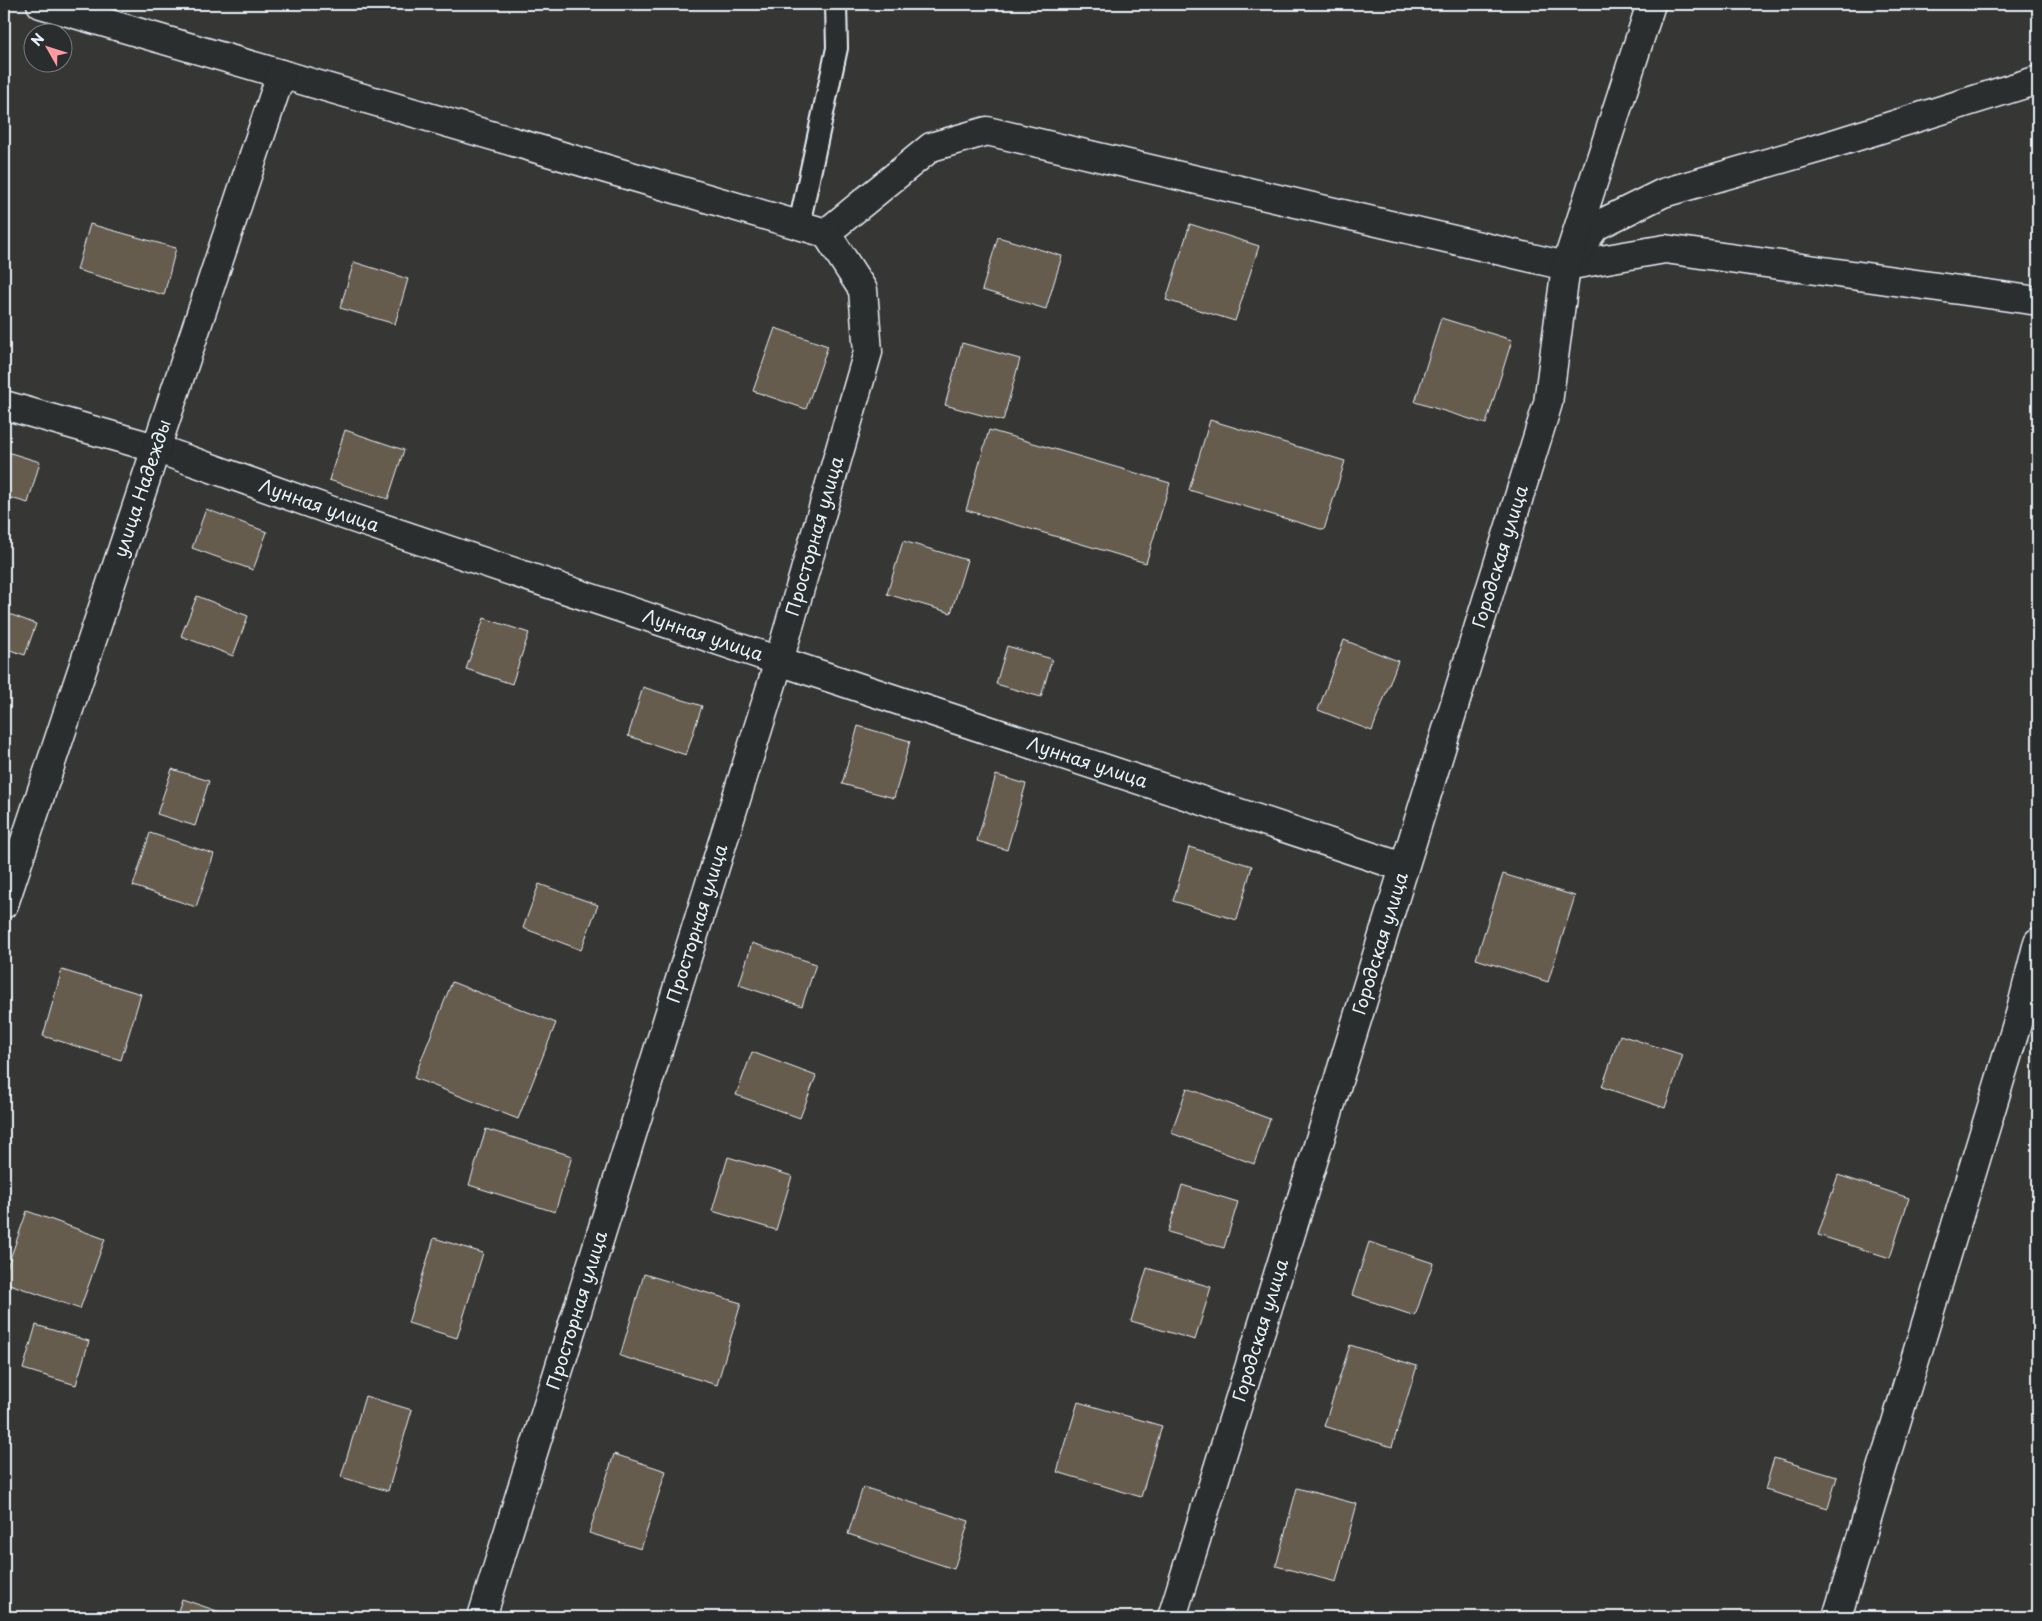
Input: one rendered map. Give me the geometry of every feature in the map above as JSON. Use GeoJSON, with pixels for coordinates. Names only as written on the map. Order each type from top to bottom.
{"type":"FeatureCollection","features":[{"type":"Feature","properties":{"kind":"street"},"geometry":{"type":"LineString","coordinates":[[41,4],[826,233],[931,147],[987,131],[1566,266],[1665,249],[2038,301]]}},
{"type":"Feature","properties":{"kind":"street","name":"Городская улица"},"geometry":{"type":"LineString","coordinates":[[1172,1617],[1548,403],[1566,266],[1652,4]]}},
{"type":"Feature","properties":{"kind":"street","name":"улица Надежды"},"geometry":{"type":"LineString","coordinates":[[4,904],[280,74]]}},
{"type":"Feature","properties":{"kind":"street"},"geometry":{"type":"LineString","coordinates":[[1566,266],[1596,226],[1663,193],[1823,147],[2038,80]]}},
{"type":"Feature","properties":{"kind":"street","name":"Просторная улица"},"geometry":{"type":"LineString","coordinates":[[482,1617],[779,661],[868,352],[863,290],[826,233]]}},
{"type":"Feature","properties":{"kind":"street","name":"Лунная улица"},"geometry":{"type":"LineString","coordinates":[[4,405],[155,448],[338,513],[1403,867]]}},
{"type":"Feature","properties":{"kind":"street"},"geometry":{"type":"LineString","coordinates":[[1837,1617],[2020,1014],[2038,942]]}},
{"type":"Feature","properties":{"kind":"lane"},"geometry":{"type":"LineString","coordinates":[[799,225],[837,48],[836,4]]}},
{"type":"Feature","properties":{"kind":"building"},"geometry":{"type":"Polygon","coordinates":[[[90,224],[176,248],[164,295],[77,270],[90,224]]]}},
{"type":"Feature","properties":{"kind":"building"},"geometry":{"type":"Polygon","coordinates":[[[1190,224],[1259,246],[1235,321],[1166,300],[1190,224]]]}},
{"type":"Feature","properties":{"kind":"building"},"geometry":{"type":"Polygon","coordinates":[[[998,237],[1062,256],[1046,309],[982,290],[998,237]]]}},
{"type":"Feature","properties":{"kind":"building"},"geometry":{"type":"Polygon","coordinates":[[[354,262],[408,279],[395,324],[340,308],[354,262]]]}},
{"type":"Feature","properties":{"kind":"building"},"geometry":{"type":"Polygon","coordinates":[[[1441,318],[1512,340],[1486,424],[1415,402],[1441,318]]]}},
{"type":"Feature","properties":{"kind":"building"},"geometry":{"type":"Polygon","coordinates":[[[775,328],[828,346],[806,409],[753,391],[775,328]]]}},
{"type":"Feature","properties":{"kind":"building"},"geometry":{"type":"Polygon","coordinates":[[[962,343],[1020,359],[1003,421],[945,405],[962,343]]]}},
{"type":"Feature","properties":{"kind":"building"},"geometry":{"type":"Polygon","coordinates":[[[1210,420],[1345,461],[1324,530],[1189,490],[1210,420]]]}},
{"type":"Feature","properties":{"kind":"building"},"geometry":{"type":"Polygon","coordinates":[[[345,430],[404,450],[388,499],[329,480],[345,430]]]}},
{"type":"Feature","properties":{"kind":"building"},"geometry":{"type":"Polygon","coordinates":[[[989,430],[1170,483],[1146,563],[966,510],[989,430]]]}},
{"type":"Feature","properties":{"kind":"building"},"geometry":{"type":"Polygon","coordinates":[[[4,451],[40,462],[28,503],[4,496],[4,451]]]}},
{"type":"Feature","properties":{"kind":"building"},"geometry":{"type":"Polygon","coordinates":[[[206,509],[267,532],[253,570],[192,548],[206,509]]]}},
{"type":"Feature","properties":{"kind":"building"},"geometry":{"type":"Polygon","coordinates":[[[903,541],[967,560],[951,613],[887,594],[903,541]]]}},
{"type":"Feature","properties":{"kind":"building"},"geometry":{"type":"Polygon","coordinates":[[[197,596],[248,616],[233,656],[181,636],[197,596]]]}},
{"type":"Feature","properties":{"kind":"building"},"geometry":{"type":"Polygon","coordinates":[[[4,612],[36,624],[25,655],[4,648],[4,612]]]}},
{"type":"Feature","properties":{"kind":"building"},"geometry":{"type":"Polygon","coordinates":[[[484,618],[529,633],[512,684],[466,669],[484,618]]]}},
{"type":"Feature","properties":{"kind":"building"},"geometry":{"type":"Polygon","coordinates":[[[1344,640],[1398,661],[1372,731],[1318,710],[1344,640]]]}},
{"type":"Feature","properties":{"kind":"building"},"geometry":{"type":"Polygon","coordinates":[[[1007,646],[1052,659],[1041,697],[996,684],[1007,646]]]}},
{"type":"Feature","properties":{"kind":"building"},"geometry":{"type":"Polygon","coordinates":[[[643,687],[702,706],[686,755],[628,736],[643,687]]]}},
{"type":"Feature","properties":{"kind":"building"},"geometry":{"type":"Polygon","coordinates":[[[858,726],[910,741],[894,798],[842,784],[858,726]]]}},
{"type":"Feature","properties":{"kind":"building"},"geometry":{"type":"Polygon","coordinates":[[[172,769],[209,781],[195,826],[157,814],[172,769]]]}},
{"type":"Feature","properties":{"kind":"building"},"geometry":{"type":"Polygon","coordinates":[[[996,775],[1026,784],[1007,850],[977,841],[996,775]]]}},
{"type":"Feature","properties":{"kind":"building"},"geometry":{"type":"Polygon","coordinates":[[[150,833],[214,854],[196,907],[133,886],[150,833]]]}},
{"type":"Feature","properties":{"kind":"building"},"geometry":{"type":"Polygon","coordinates":[[[1189,847],[1252,866],[1237,920],[1173,901],[1189,847]]]}},
{"type":"Feature","properties":{"kind":"building"},"geometry":{"type":"Polygon","coordinates":[[[1503,874],[1575,896],[1548,982],[1476,959],[1503,874]]]}},
{"type":"Feature","properties":{"kind":"building"},"geometry":{"type":"Polygon","coordinates":[[[539,884],[598,905],[581,950],[523,928],[539,884]]]}},
{"type":"Feature","properties":{"kind":"building"},"geometry":{"type":"Polygon","coordinates":[[[752,943],[816,964],[802,1006],[739,985],[752,943]]]}},
{"type":"Feature","properties":{"kind":"building"},"geometry":{"type":"Polygon","coordinates":[[[62,970],[141,994],[121,1060],[43,1036],[62,970]]]}},
{"type":"Feature","properties":{"kind":"building"},"geometry":{"type":"Polygon","coordinates":[[[452,982],[556,1023],[518,1119],[414,1078],[452,982]]]}},
{"type":"Feature","properties":{"kind":"building"},"geometry":{"type":"Polygon","coordinates":[[[1620,1035],[1683,1055],[1665,1108],[1602,1087],[1620,1035]]]}},
{"type":"Feature","properties":{"kind":"building"},"geometry":{"type":"Polygon","coordinates":[[[752,1052],[816,1076],[800,1118],[736,1095],[752,1052]]]}},
{"type":"Feature","properties":{"kind":"building"},"geometry":{"type":"Polygon","coordinates":[[[1187,1088],[1270,1119],[1254,1164],[1171,1133],[1187,1088]]]}},
{"type":"Feature","properties":{"kind":"building"},"geometry":{"type":"Polygon","coordinates":[[[486,1129],[572,1156],[555,1212],[469,1185],[486,1129]]]}},
{"type":"Feature","properties":{"kind":"building"},"geometry":{"type":"Polygon","coordinates":[[[728,1157],[792,1176],[776,1230],[712,1211],[728,1157]]]}},
{"type":"Feature","properties":{"kind":"building"},"geometry":{"type":"Polygon","coordinates":[[[1838,1175],[1909,1198],[1890,1258],[1818,1235],[1838,1175]]]}},
{"type":"Feature","properties":{"kind":"building"},"geometry":{"type":"Polygon","coordinates":[[[1182,1185],[1238,1202],[1224,1248],[1168,1232],[1182,1185]]]}},
{"type":"Feature","properties":{"kind":"building"},"geometry":{"type":"Polygon","coordinates":[[[27,1211],[105,1239],[80,1309],[4,1282],[4,1276],[27,1211]]]}},
{"type":"Feature","properties":{"kind":"building"},"geometry":{"type":"Polygon","coordinates":[[[434,1238],[483,1253],[457,1338],[408,1323],[434,1238]]]}},
{"type":"Feature","properties":{"kind":"building"},"geometry":{"type":"Polygon","coordinates":[[[1369,1242],[1433,1263],[1415,1316],[1352,1295],[1369,1242]]]}},
{"type":"Feature","properties":{"kind":"building"},"geometry":{"type":"Polygon","coordinates":[[[1147,1268],[1211,1287],[1195,1340],[1131,1321],[1147,1268]]]}},
{"type":"Feature","properties":{"kind":"building"},"geometry":{"type":"Polygon","coordinates":[[[644,1274],[741,1303],[717,1385],[620,1356],[644,1274]]]}},
{"type":"Feature","properties":{"kind":"building"},"geometry":{"type":"Polygon","coordinates":[[[36,1325],[89,1341],[76,1385],[23,1369],[36,1325]]]}},
{"type":"Feature","properties":{"kind":"building"},"geometry":{"type":"Polygon","coordinates":[[[1350,1345],[1417,1366],[1392,1447],[1324,1426],[1350,1345]]]}},
{"type":"Feature","properties":{"kind":"building"},"geometry":{"type":"Polygon","coordinates":[[[365,1396],[412,1410],[388,1491],[341,1477],[365,1396]]]}},
{"type":"Feature","properties":{"kind":"building"},"geometry":{"type":"Polygon","coordinates":[[[1078,1402],[1162,1426],[1141,1497],[1057,1472],[1078,1402]]]}},
{"type":"Feature","properties":{"kind":"building"},"geometry":{"type":"Polygon","coordinates":[[[614,1454],[666,1471],[641,1549],[589,1533],[614,1454]]]}},
{"type":"Feature","properties":{"kind":"building"},"geometry":{"type":"Polygon","coordinates":[[[1774,1458],[1837,1477],[1828,1508],[1765,1490],[1774,1458]]]}},
{"type":"Feature","properties":{"kind":"building"},"geometry":{"type":"Polygon","coordinates":[[[863,1487],[969,1521],[954,1569],[848,1534],[863,1487]]]}},
{"type":"Feature","properties":{"kind":"building"},"geometry":{"type":"Polygon","coordinates":[[[1297,1488],[1357,1504],[1336,1582],[1276,1566],[1297,1488]]]}},
{"type":"Feature","properties":{"kind":"building"},"geometry":{"type":"Polygon","coordinates":[[[182,1599],[223,1613],[222,1617],[176,1617],[182,1599]]]}}]}
